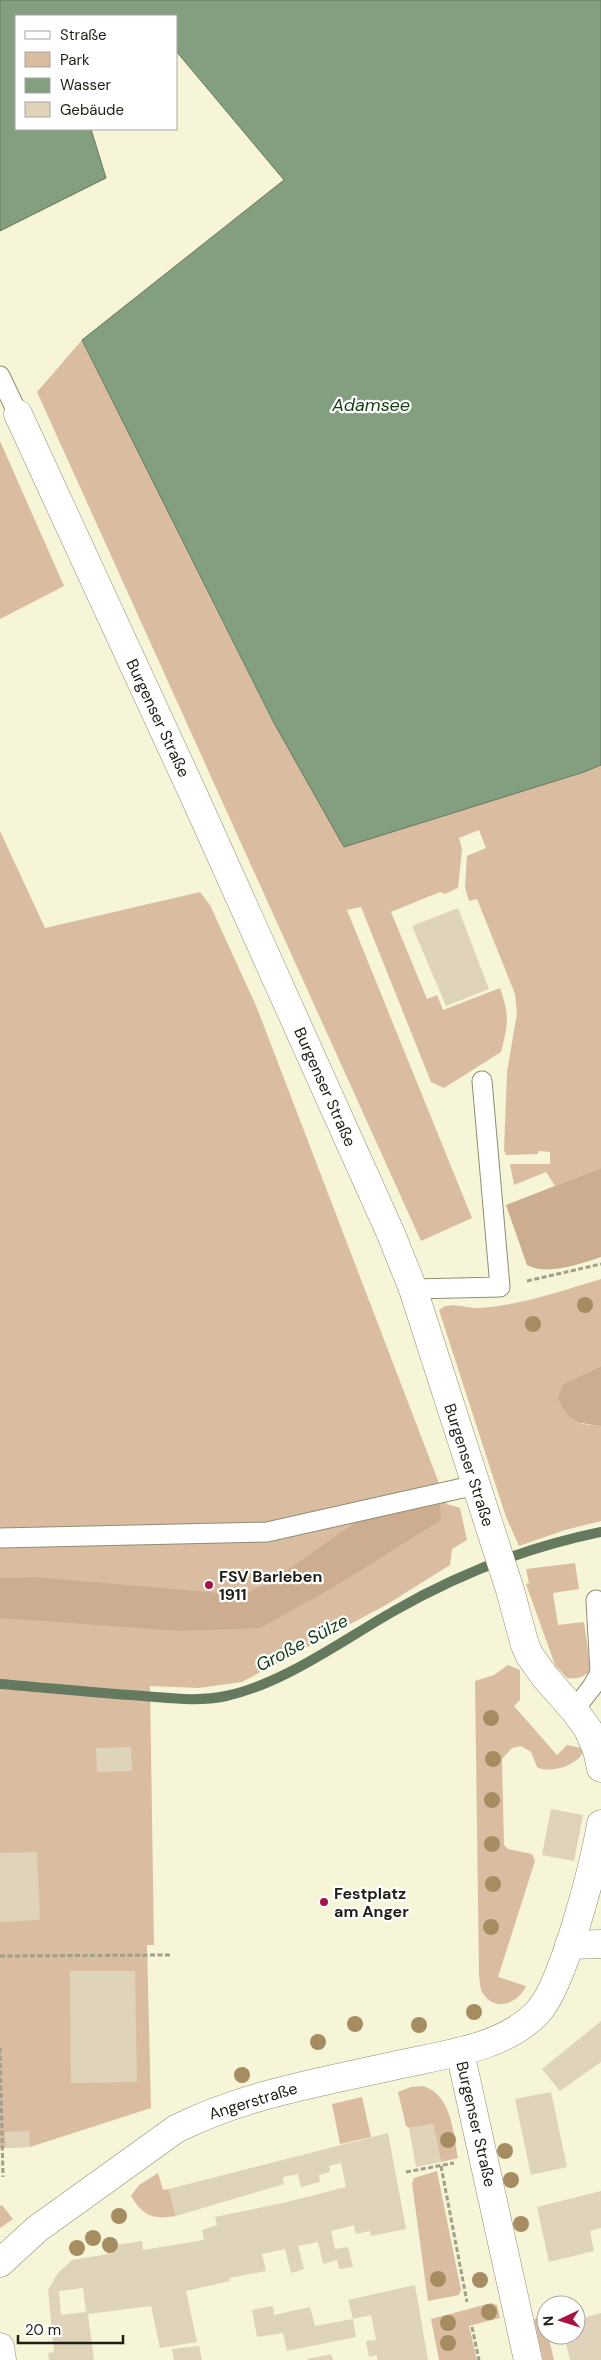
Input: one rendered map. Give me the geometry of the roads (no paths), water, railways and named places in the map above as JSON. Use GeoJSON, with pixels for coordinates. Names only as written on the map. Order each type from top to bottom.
{"type":"FeatureCollection","features":[{"type":"Feature","properties":{"kind":"street","name":"Burgenser Straße"},"geometry":{"type":"LineString","coordinates":[[18,414],[203,816],[391,1234],[413,1289],[530,1656],[588,1729],[597,1750],[601,1768]]}},
{"type":"Feature","properties":{"kind":"street","name":"Burgenser Straße"},"geometry":{"type":"LineString","coordinates":[[528,2360],[460,2052],[515,2032],[539,2012],[556,1983],[569,1945],[597,1848],[601,1824]]}},
{"type":"Feature","properties":{"kind":"street"},"geometry":{"type":"LineString","coordinates":[[569,1945],[601,1944]]}},
{"type":"Feature","properties":{"kind":"street","name":"Angerstraße"},"geometry":{"type":"LineString","coordinates":[[0,2263],[37,2229],[176,2129],[199,2117],[266,2094],[460,2052]]}},
{"type":"Feature","properties":{"kind":"street"},"geometry":{"type":"LineString","coordinates":[[0,2347],[2,2360]]}},
{"type":"Feature","properties":{"kind":"lane"},"geometry":{"type":"LineString","coordinates":[[0,376],[18,414]]}},
{"type":"Feature","properties":{"kind":"lane"},"geometry":{"type":"LineString","coordinates":[[413,1289],[500,1287],[482,1081]]}},
{"type":"Feature","properties":{"kind":"lane"},"geometry":{"type":"LineString","coordinates":[[0,1538],[267,1532],[476,1485]]}},
{"type":"Feature","properties":{"kind":"lane"},"geometry":{"type":"LineString","coordinates":[[574,1710],[592,1688],[600,1673],[596,1600]]}},
{"type":"Feature","properties":{"kind":"water","name":"Adamsee"},"geometry":{"type":"Polygon","coordinates":[[[0,0],[601,0],[601,765],[584,772],[344,847],[274,723],[82,340],[284,180],[178,53],[178,15],[15,15],[15,130],[91,130],[106,178],[0,231],[0,0]]]}},
{"type":"Feature","properties":{"kind":"waterway","name":"Große Sülze"},"geometry":{"type":"LineString","coordinates":[[0,1684],[174,1698],[205,1699],[226,1696],[269,1682],[291,1671],[394,1611],[468,1574],[547,1545],[601,1532]]}},
{"type":"Feature","properties":{"kind":"place","name":"FSV Barleben 1911"},"geometry":{"type":"Point","coordinates":[209,1585]}},
{"type":"Feature","properties":{"kind":"place","name":"Festplatz am Anger"},"geometry":{"type":"Point","coordinates":[324,1902]}}]}
